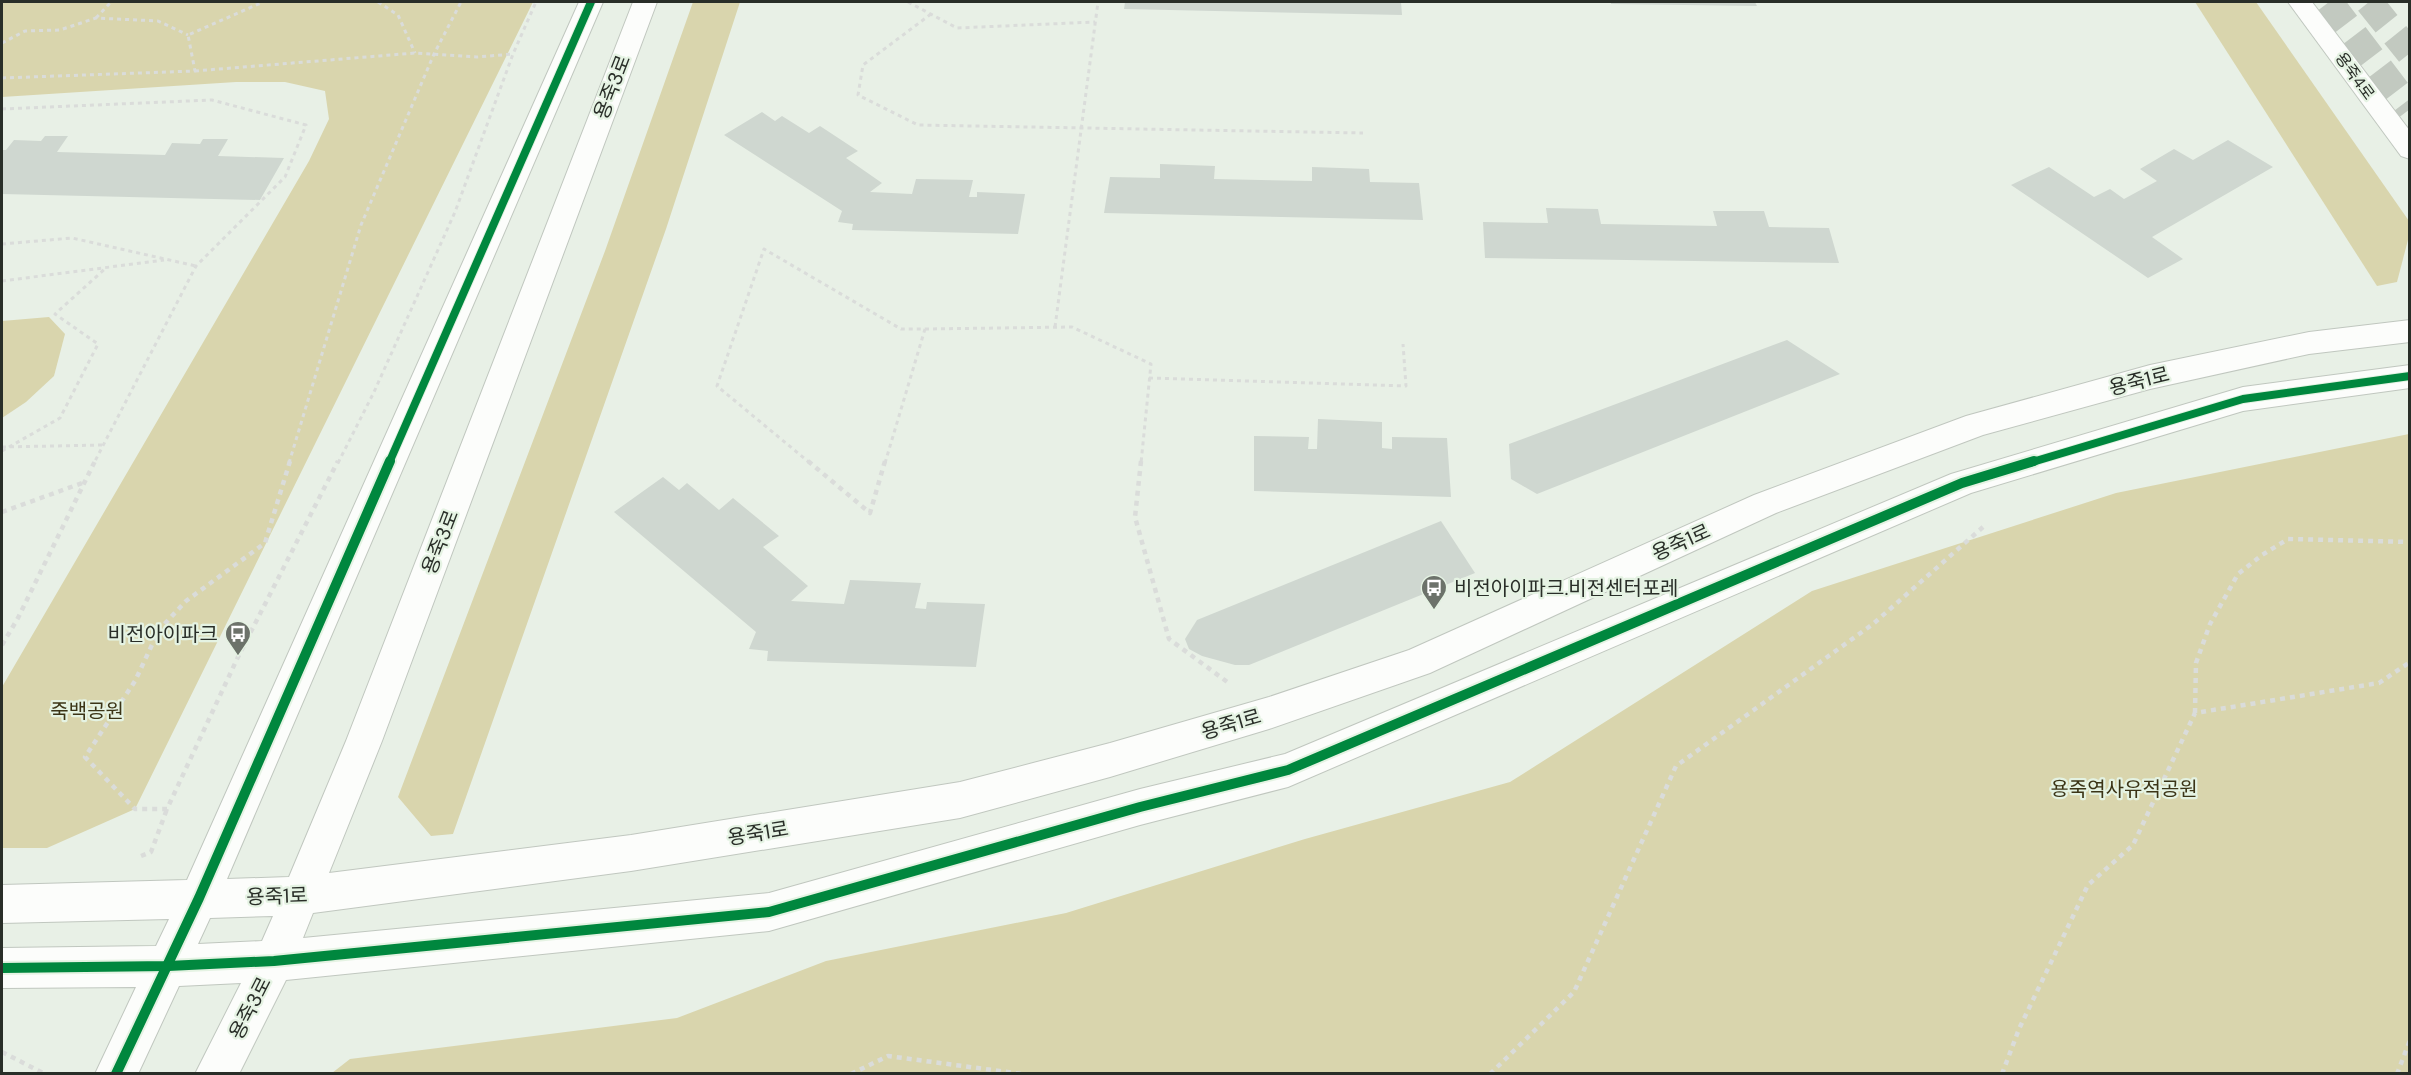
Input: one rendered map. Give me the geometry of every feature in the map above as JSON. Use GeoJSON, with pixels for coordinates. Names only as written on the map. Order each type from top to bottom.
{"type":"FeatureCollection","features":[{"type":"Feature","properties":{"kind":"street"},"geometry":{"type":"LineString","coordinates":[[116,1074],[199,897],[591,2]]}},
{"type":"Feature","properties":{"kind":"street","name":"용죽3로"},"geometry":{"type":"LineString","coordinates":[[216,1074],[274,961],[298,897],[364,741],[645,2]]}},
{"type":"Feature","properties":{"kind":"street","name":"용죽4로"},"geometry":{"type":"LineString","coordinates":[[2300,2],[2409,150]]}},
{"type":"Feature","properties":{"kind":"street","name":"용죽1로"},"geometry":{"type":"LineString","coordinates":[[2,904],[199,897],[298,897],[631,853],[960,800],[1269,714],[1418,662],[1765,504],[1977,425],[2150,377],[2310,343],[2409,331]]}},
{"type":"Feature","properties":{"kind":"street"},"geometry":{"type":"LineString","coordinates":[[2,968],[168,966],[274,961],[769,912],[1140,807],[1288,770],[1962,483],[2243,399],[2409,376]]}},
{"type":"Feature","properties":{"kind":"path"},"geometry":{"type":"LineString","coordinates":[[96,18],[111,2]]}},
{"type":"Feature","properties":{"kind":"path"},"geometry":{"type":"LineString","coordinates":[[188,35],[263,2]]}},
{"type":"Feature","properties":{"kind":"path"},"geometry":{"type":"LineString","coordinates":[[378,2],[398,15],[415,53]]}},
{"type":"Feature","properties":{"kind":"path"},"geometry":{"type":"LineString","coordinates":[[460,2],[434,54],[361,225],[265,543],[186,601],[159,630],[135,681],[85,757],[135,809],[167,809],[238,657],[374,392],[455,212],[513,54],[536,2]]}},
{"type":"Feature","properties":{"kind":"path"},"geometry":{"type":"LineString","coordinates":[[908,2],[957,28],[1095,22]]}},
{"type":"Feature","properties":{"kind":"path"},"geometry":{"type":"LineString","coordinates":[[1055,327],[1098,2]]}},
{"type":"Feature","properties":{"kind":"path"},"geometry":{"type":"LineString","coordinates":[[932,14],[863,65],[858,95],[918,125],[1363,133]]}},
{"type":"Feature","properties":{"kind":"path"},"geometry":{"type":"LineString","coordinates":[[2,43],[25,31],[60,30],[96,18],[158,21],[188,35],[195,70]]}},
{"type":"Feature","properties":{"kind":"path"},"geometry":{"type":"LineString","coordinates":[[2,78],[195,70],[415,53],[477,57],[513,54]]}},
{"type":"Feature","properties":{"kind":"path"},"geometry":{"type":"LineString","coordinates":[[2,109],[212,100],[306,125],[285,177],[196,266],[103,445],[18,618],[2,645]]}},
{"type":"Feature","properties":{"kind":"path"},"geometry":{"type":"LineString","coordinates":[[2,244],[72,238],[196,266]]}},
{"type":"Feature","properties":{"kind":"path"},"geometry":{"type":"LineString","coordinates":[[925,328],[870,513],[717,386],[764,249],[901,328],[1072,327],[1151,364],[1135,517],[1169,639],[1269,714]]}},
{"type":"Feature","properties":{"kind":"path"},"geometry":{"type":"LineString","coordinates":[[2,281],[168,259]]}},
{"type":"Feature","properties":{"kind":"path"},"geometry":{"type":"LineString","coordinates":[[2,449],[60,418],[98,344],[55,314],[107,267]]}},
{"type":"Feature","properties":{"kind":"path"},"geometry":{"type":"LineString","coordinates":[[1149,378],[1406,386],[1402,344]]}},
{"type":"Feature","properties":{"kind":"path"},"geometry":{"type":"LineString","coordinates":[[8,447],[103,445]]}},
{"type":"Feature","properties":{"kind":"path"},"geometry":{"type":"LineString","coordinates":[[2,512],[85,482]]}},
{"type":"Feature","properties":{"kind":"path"},"geometry":{"type":"LineString","coordinates":[[1490,1074],[1574,992],[1676,766],[1873,624],[1983,526]]}},
{"type":"Feature","properties":{"kind":"path"},"geometry":{"type":"LineString","coordinates":[[2002,1074],[2019,1029],[2088,885],[2133,845],[2195,713],[2196,663],[2210,624],[2238,574],[2262,555],[2288,539],[2409,542]]}},
{"type":"Feature","properties":{"kind":"path"},"geometry":{"type":"LineString","coordinates":[[2195,713],[2379,683],[2409,662]]}},
{"type":"Feature","properties":{"kind":"path"},"geometry":{"type":"LineString","coordinates":[[2397,1074],[2409,1040]]}},
{"type":"Feature","properties":{"kind":"path"},"geometry":{"type":"LineString","coordinates":[[2,1052],[45,1074]]}},
{"type":"Feature","properties":{"kind":"path"},"geometry":{"type":"LineString","coordinates":[[851,1074],[888,1056],[1022,1074]]}},
{"type":"Feature","properties":{"kind":"green space","name":"죽백공원"},"geometry":{"type":"Polygon","coordinates":[[[2,2],[533,2],[135,809],[47,848],[2,848],[2,687],[309,161],[329,119],[325,91],[285,82],[236,82],[2,97],[2,2]]]}},
{"type":"Feature","properties":{"kind":"green space"},"geometry":{"type":"Polygon","coordinates":[[[693,2],[740,2],[666,229],[453,834],[431,836],[398,797],[605,251],[693,2]]]}},
{"type":"Feature","properties":{"kind":"green space"},"geometry":{"type":"Polygon","coordinates":[[[2195,2],[2256,2],[2409,221],[2409,236],[2397,282],[2377,286],[2195,2]]]}},
{"type":"Feature","properties":{"kind":"green space"},"geometry":{"type":"Polygon","coordinates":[[[49,317],[65,334],[54,376],[26,402],[2,418],[2,321],[49,317]]]}},
{"type":"Feature","properties":{"kind":"green space","name":"용죽역사유적공원"},"geometry":{"type":"Polygon","coordinates":[[[2409,434],[2409,1073],[332,1073],[350,1059],[677,1018],[826,961],[1066,913],[1305,839],[1510,782],[1812,591],[2116,493],[2409,434]]]}},
{"type":"Feature","properties":{"kind":"building"},"geometry":{"type":"Polygon","coordinates":[[[1125,2],[1401,2],[1402,15],[1124,9],[1125,2]]]}},
{"type":"Feature","properties":{"kind":"building"},"geometry":{"type":"Polygon","coordinates":[[[1611,2],[1755,2],[1757,6],[1611,4],[1611,2]]]}},
{"type":"Feature","properties":{"kind":"building"},"geometry":{"type":"Polygon","coordinates":[[[762,112],[775,121],[782,116],[809,133],[820,126],[858,151],[846,158],[882,183],[870,192],[912,194],[916,179],[973,180],[969,197],[977,197],[977,192],[1025,194],[1018,234],[852,230],[853,224],[838,222],[842,211],[724,135],[762,112]]]}},
{"type":"Feature","properties":{"kind":"building"},"geometry":{"type":"Polygon","coordinates":[[[45,136],[68,136],[57,152],[165,155],[172,143],[200,144],[203,139],[228,139],[218,156],[284,158],[260,200],[2,194],[2,150],[6,150],[14,140],[41,141],[45,136]]]}},
{"type":"Feature","properties":{"kind":"building"},"geometry":{"type":"Polygon","coordinates":[[[2228,140],[2273,167],[2152,237],[2183,259],[2148,278],[2011,185],[2049,167],[2094,197],[2110,189],[2124,199],[2157,181],[2140,169],[2174,149],[2193,160],[2228,140]]]}},
{"type":"Feature","properties":{"kind":"building"},"geometry":{"type":"Polygon","coordinates":[[[1160,164],[1215,166],[1214,179],[1312,181],[1312,167],[1369,169],[1370,182],[1419,183],[1423,220],[1104,213],[1110,177],[1160,178],[1160,164]]]}},
{"type":"Feature","properties":{"kind":"building"},"geometry":{"type":"Polygon","coordinates":[[[1546,208],[1598,209],[1601,224],[1717,226],[1713,211],[1764,211],[1769,227],[1829,228],[1839,263],[1485,258],[1483,222],[1548,223],[1546,208]]]}},
{"type":"Feature","properties":{"kind":"building"},"geometry":{"type":"Polygon","coordinates":[[[1787,340],[1840,374],[1537,494],[1511,479],[1509,444],[1787,340]]]}},
{"type":"Feature","properties":{"kind":"building"},"geometry":{"type":"Polygon","coordinates":[[[1318,419],[1382,422],[1382,448],[1392,449],[1392,437],[1447,438],[1451,497],[1254,491],[1254,436],[1309,437],[1308,449],[1317,449],[1318,419]]]}},
{"type":"Feature","properties":{"kind":"building"},"geometry":{"type":"Polygon","coordinates":[[[663,477],[679,490],[687,483],[719,510],[733,498],[779,536],[763,547],[808,586],[791,601],[844,604],[850,580],[921,583],[915,608],[926,609],[927,602],[985,604],[976,667],[767,661],[768,651],[749,649],[756,632],[614,512],[663,477]]]}},
{"type":"Feature","properties":{"kind":"building"},"geometry":{"type":"Polygon","coordinates":[[[1441,521],[1475,573],[1249,665],[1235,665],[1202,656],[1189,649],[1185,639],[1197,620],[1441,521]]]}},
{"type":"Feature","properties":{"kind":"tunnel"},"geometry":{"type":"LineString","coordinates":[[2329,2],[2410,109]]}},
{"type":"Feature","properties":{"kind":"tunnel"},"geometry":{"type":"LineString","coordinates":[[2369,2],[2410,53]]}},
{"type":"Feature","properties":{"kind":"cycle path"},"geometry":{"type":"LineString","coordinates":[[116,1074],[199,898],[591,2]]}},
{"type":"Feature","properties":{"kind":"cycle path"},"geometry":{"type":"LineString","coordinates":[[2,968],[168,966],[274,961],[769,912],[1140,807],[1288,770],[1962,483],[2243,399],[2410,376]]}},
{"type":"Feature","properties":{"kind":"place","name":"비전아이파크.비전센터포레"},"geometry":{"type":"Point","coordinates":[1434,611]}},
{"type":"Feature","properties":{"kind":"place","name":"비전아이파크"},"geometry":{"type":"Point","coordinates":[238,657]}}]}
